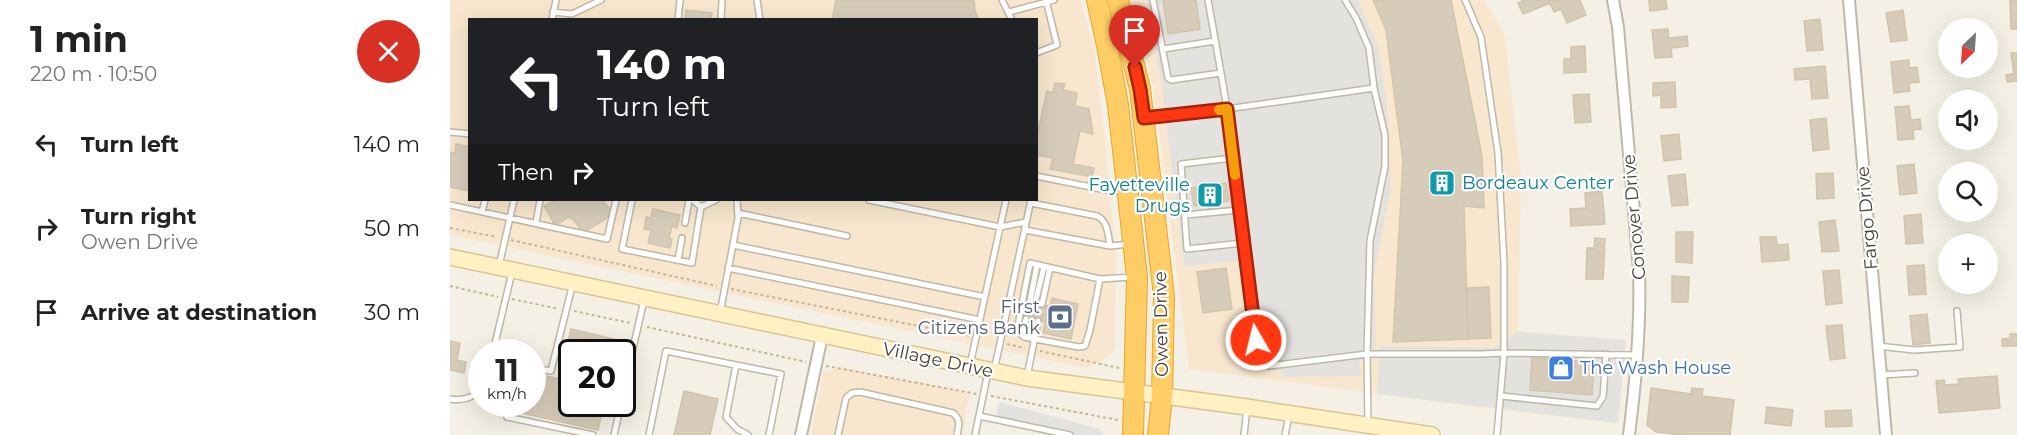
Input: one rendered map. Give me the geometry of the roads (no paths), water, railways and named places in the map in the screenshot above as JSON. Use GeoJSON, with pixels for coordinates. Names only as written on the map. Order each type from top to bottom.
{"type":"FeatureCollection","features":[{"type":"Feature","properties":{"kind":"highway","name":"Owen Drive"},"geometry":{"type":"LineString","coordinates":[[1096,0],[1118,105],[1137,277],[1133,435]]}},
{"type":"Feature","properties":{"kind":"highway","name":"Owen Drive"},"geometry":{"type":"LineString","coordinates":[[1118,0],[1140,89],[1164,296],[1162,396],[1158,435]]}},
{"type":"Feature","properties":{"kind":"main road","name":"Village Drive"},"geometry":{"type":"LineString","coordinates":[[450,257],[991,372],[1368,424],[1432,435]]}},
{"type":"Feature","properties":{"kind":"street","name":"Conover Drive"},"geometry":{"type":"LineString","coordinates":[[1613,0],[1618,27],[1639,270],[1638,355],[1629,435]]}},
{"type":"Feature","properties":{"kind":"street","name":"Fargo Drive"},"geometry":{"type":"LineString","coordinates":[[1850,0],[1886,435]]}},
{"type":"Feature","properties":{"kind":"street"},"geometry":{"type":"LineString","coordinates":[[801,435],[822,336]]}},
{"type":"Feature","properties":{"kind":"lane"},"geometry":{"type":"LineString","coordinates":[[552,18],[556,0]]}},
{"type":"Feature","properties":{"kind":"lane"},"geometry":{"type":"LineString","coordinates":[[553,12],[572,14],[601,0]]}},
{"type":"Feature","properties":{"kind":"lane"},"geometry":{"type":"LineString","coordinates":[[678,18],[680,0]]}},
{"type":"Feature","properties":{"kind":"lane"},"geometry":{"type":"LineString","coordinates":[[721,18],[722,0]]}},
{"type":"Feature","properties":{"kind":"lane"},"geometry":{"type":"LineString","coordinates":[[757,0],[760,18]]}},
{"type":"Feature","properties":{"kind":"lane"},"geometry":{"type":"LineString","coordinates":[[1002,0],[1011,18]]}},
{"type":"Feature","properties":{"kind":"lane"},"geometry":{"type":"LineString","coordinates":[[1009,12],[1054,0]]}},
{"type":"Feature","properties":{"kind":"lane"},"geometry":{"type":"LineString","coordinates":[[1153,0],[1168,78],[1171,80],[1221,73]]}},
{"type":"Feature","properties":{"kind":"lane"},"geometry":{"type":"LineString","coordinates":[[1208,0],[1227,109],[1257,349],[1262,361],[1269,366],[1367,354],[1638,355]]}},
{"type":"Feature","properties":{"kind":"lane"},"geometry":{"type":"LineString","coordinates":[[1344,0],[1356,18],[1370,48],[1374,88],[1384,135],[1385,166],[1370,241],[1368,424]]}},
{"type":"Feature","properties":{"kind":"lane"},"geometry":{"type":"LineString","coordinates":[[1464,0],[1481,37],[1498,153],[1504,263],[1504,353],[1497,435]]}},
{"type":"Feature","properties":{"kind":"lane"},"geometry":{"type":"LineString","coordinates":[[1038,52],[1057,45],[1046,1]]}},
{"type":"Feature","properties":{"kind":"lane"},"geometry":{"type":"LineString","coordinates":[[1163,49],[1215,41]]}},
{"type":"Feature","properties":{"kind":"lane"},"geometry":{"type":"LineString","coordinates":[[1144,118],[1227,109],[1374,88]]}},
{"type":"Feature","properties":{"kind":"lane"},"geometry":{"type":"LineString","coordinates":[[450,132],[468,134]]}},
{"type":"Feature","properties":{"kind":"lane"},"geometry":{"type":"LineString","coordinates":[[1233,158],[1181,164],[1187,249],[1243,243]]}},
{"type":"Feature","properties":{"kind":"lane"},"geometry":{"type":"LineString","coordinates":[[1038,176],[1106,190],[1129,191]]}},
{"type":"Feature","properties":{"kind":"lane"},"geometry":{"type":"LineString","coordinates":[[482,212],[485,201]]}},
{"type":"Feature","properties":{"kind":"lane"},"geometry":{"type":"LineString","coordinates":[[496,339],[506,298],[505,239],[514,201]]}},
{"type":"Feature","properties":{"kind":"lane"},"geometry":{"type":"LineString","coordinates":[[536,223],[540,201]]}},
{"type":"Feature","properties":{"kind":"lane"},"geometry":{"type":"LineString","coordinates":[[450,205],[607,238],[616,201]]}},
{"type":"Feature","properties":{"kind":"lane"},"geometry":{"type":"LineString","coordinates":[[632,201],[622,249],[692,262],[701,207]]}},
{"type":"Feature","properties":{"kind":"lane"},"geometry":{"type":"LineString","coordinates":[[685,224],[691,201]]}},
{"type":"Feature","properties":{"kind":"lane"},"geometry":{"type":"LineString","coordinates":[[692,201],[701,207]]}},
{"type":"Feature","properties":{"kind":"lane"},"geometry":{"type":"LineString","coordinates":[[701,207],[714,201]]}},
{"type":"Feature","properties":{"kind":"lane"},"geometry":{"type":"LineString","coordinates":[[719,314],[733,245],[738,213],[737,201]]}},
{"type":"Feature","properties":{"kind":"lane"},"geometry":{"type":"LineString","coordinates":[[970,367],[1006,201]]}},
{"type":"Feature","properties":{"kind":"lane"},"geometry":{"type":"LineString","coordinates":[[975,435],[983,395],[1000,343],[1031,201],[1102,218],[1106,225],[1110,246]]}},
{"type":"Feature","properties":{"kind":"lane"},"geometry":{"type":"LineString","coordinates":[[896,202],[1000,227],[1026,222]]}},
{"type":"Feature","properties":{"kind":"lane"},"geometry":{"type":"LineString","coordinates":[[1185,215],[1239,210]]}},
{"type":"Feature","properties":{"kind":"lane"},"geometry":{"type":"LineString","coordinates":[[738,213],[847,236]]}},
{"type":"Feature","properties":{"kind":"lane"},"geometry":{"type":"LineString","coordinates":[[1025,230],[1110,246],[1134,243]]}},
{"type":"Feature","properties":{"kind":"lane"},"geometry":{"type":"LineString","coordinates":[[678,260],[682,238]]}},
{"type":"Feature","properties":{"kind":"lane"},"geometry":{"type":"LineString","coordinates":[[733,245],[985,297]]}},
{"type":"Feature","properties":{"kind":"lane"},"geometry":{"type":"LineString","coordinates":[[1100,279],[1085,346],[1079,347],[1028,337],[1017,330],[1030,263],[1100,279],[1137,277]]}},
{"type":"Feature","properties":{"kind":"lane"},"geometry":{"type":"LineString","coordinates":[[1044,267],[1036,303],[1044,267]]}},
{"type":"Feature","properties":{"kind":"lane"},"geometry":{"type":"LineString","coordinates":[[728,268],[980,320]]}},
{"type":"Feature","properties":{"kind":"lane"},"geometry":{"type":"LineString","coordinates":[[546,370],[551,371],[573,283]]}},
{"type":"Feature","properties":{"kind":"lane"},"geometry":{"type":"LineString","coordinates":[[636,339],[645,298]]}},
{"type":"Feature","properties":{"kind":"lane"},"geometry":{"type":"LineString","coordinates":[[1878,346],[1914,350],[1960,347],[1957,311]]}},
{"type":"Feature","properties":{"kind":"lane"},"geometry":{"type":"LineString","coordinates":[[1027,378],[1032,349],[1028,337],[1032,320]]}},
{"type":"Feature","properties":{"kind":"lane"},"geometry":{"type":"LineString","coordinates":[[649,435],[666,351],[781,374],[769,435]]}},
{"type":"Feature","properties":{"kind":"lane"},"geometry":{"type":"LineString","coordinates":[[1501,396],[1597,405],[1603,397],[1606,354]]}},
{"type":"Feature","properties":{"kind":"lane"},"geometry":{"type":"LineString","coordinates":[[736,365],[726,417],[737,429],[748,435]]}},
{"type":"Feature","properties":{"kind":"lane"},"geometry":{"type":"LineString","coordinates":[[1881,375],[1915,373]]}},
{"type":"Feature","properties":{"kind":"lane"},"geometry":{"type":"LineString","coordinates":[[838,435],[846,398],[852,393],[860,392],[953,413],[958,417],[960,424],[957,435]]}},
{"type":"Feature","properties":{"kind":"lane"},"geometry":{"type":"LineString","coordinates":[[450,399],[468,398]]}},
{"type":"Feature","properties":{"kind":"lane"},"geometry":{"type":"LineString","coordinates":[[1244,435],[1247,407]]}},
{"type":"Feature","properties":{"kind":"lane"},"geometry":{"type":"LineString","coordinates":[[1285,435],[1290,413]]}},
{"type":"Feature","properties":{"kind":"lane"},"geometry":{"type":"LineString","coordinates":[[979,416],[1069,435]]}},
{"type":"Feature","properties":{"kind":"lane"},"geometry":{"type":"LineString","coordinates":[[507,417],[593,435]]}},
{"type":"Feature","properties":{"kind":"lane"},"geometry":{"type":"LineString","coordinates":[[614,435],[618,417]]}},
{"type":"Feature","properties":{"kind":"place","name":"Bordeaux Center"},"geometry":{"type":"Point","coordinates":[1442,183]}},
{"type":"Feature","properties":{"kind":"place","name":"Fayetteville Drugs"},"geometry":{"type":"Point","coordinates":[1210,195]}},
{"type":"Feature","properties":{"kind":"place","name":"First Citizens Bank"},"geometry":{"type":"Point","coordinates":[1060,317]}},
{"type":"Feature","properties":{"kind":"place","name":"The Wash House"},"geometry":{"type":"Point","coordinates":[1561,368]}}]}
